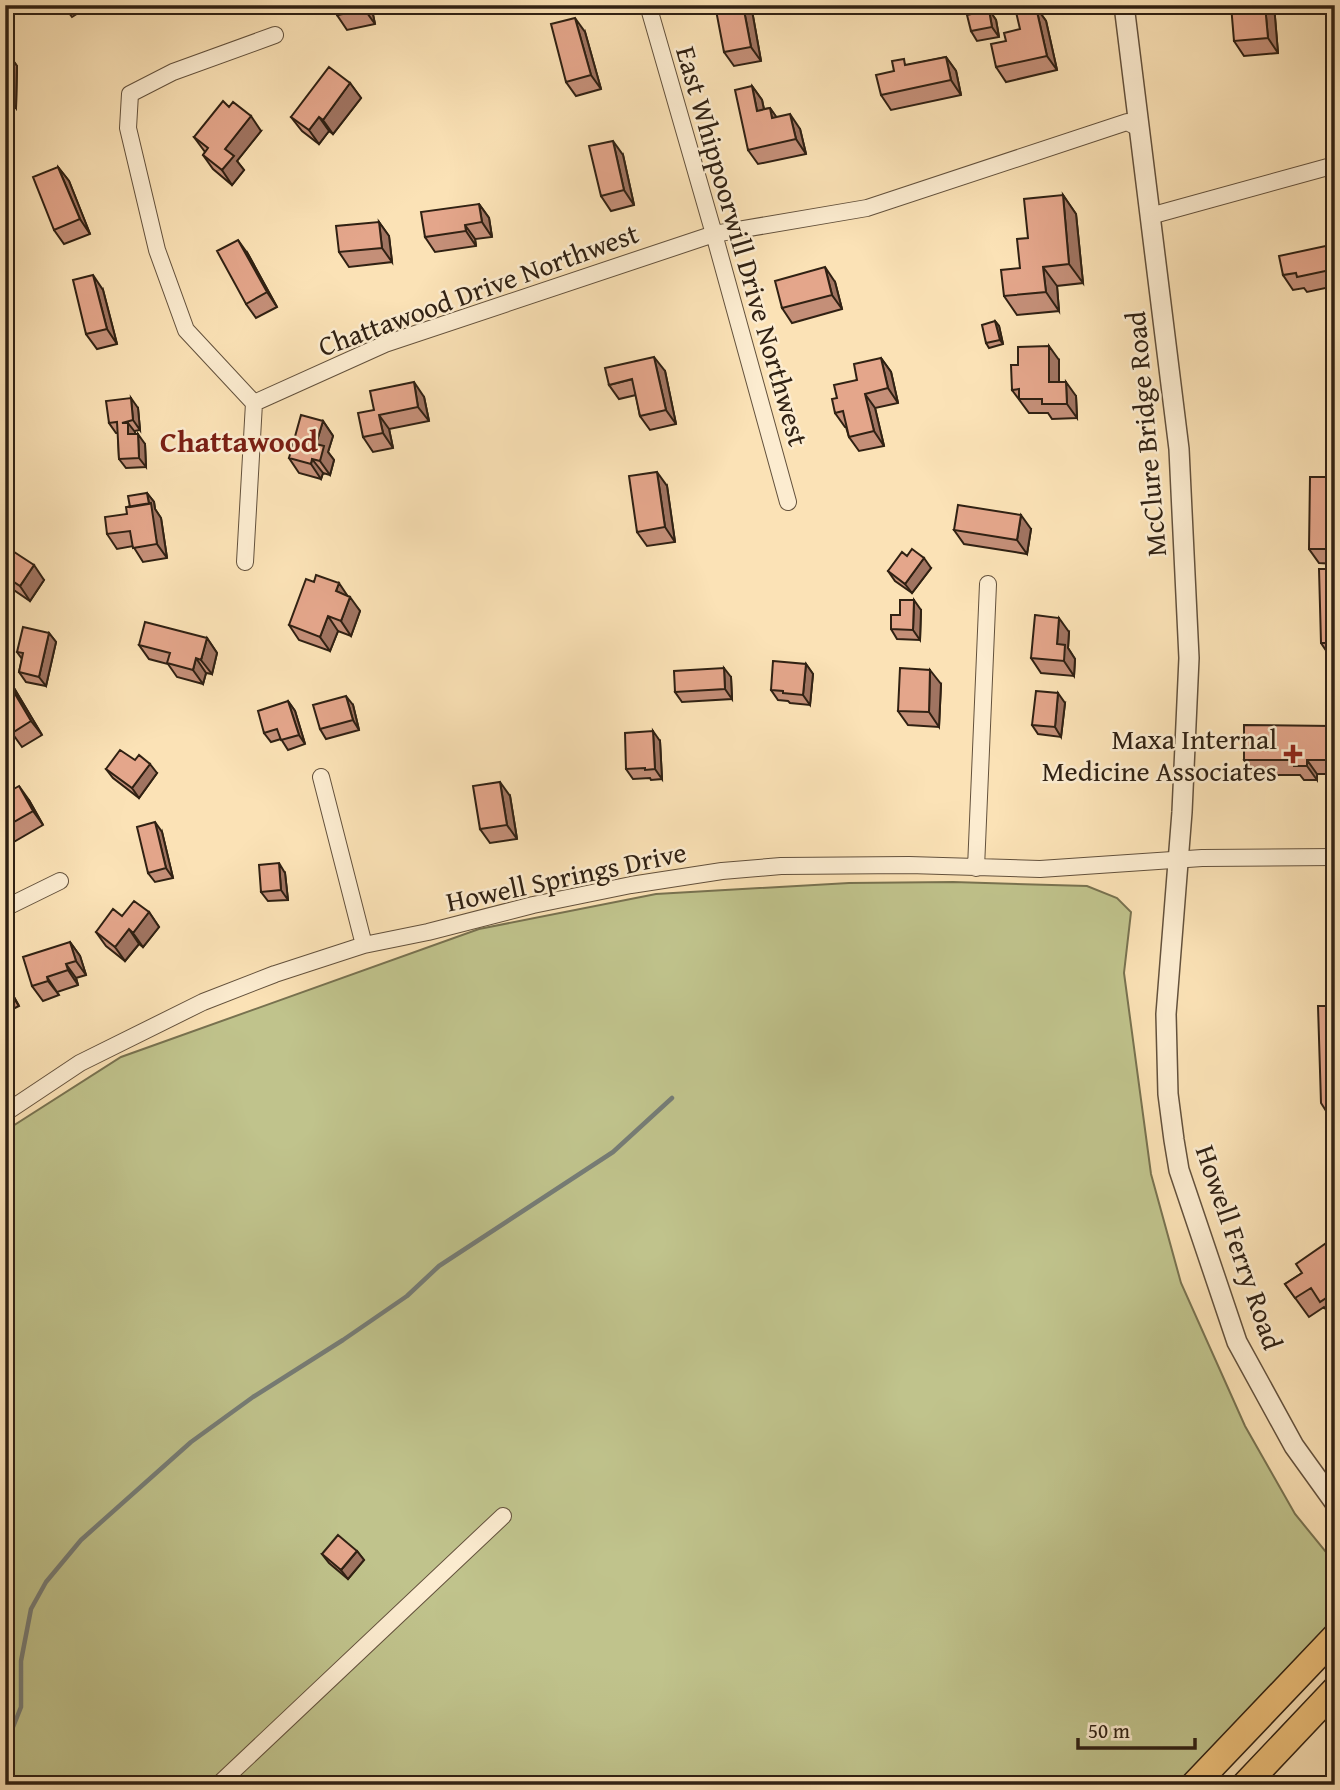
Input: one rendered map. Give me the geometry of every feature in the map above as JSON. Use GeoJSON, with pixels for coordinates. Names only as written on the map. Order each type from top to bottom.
{"type":"FeatureCollection","features":[{"type":"Feature","properties":{"kind":"highway"},"geometry":{"type":"LineString","coordinates":[[1194,1785],[1335,1637]]}},
{"type":"Feature","properties":{"kind":"highway"},"geometry":{"type":"LineString","coordinates":[[1245,1785],[1335,1690]]}},
{"type":"Feature","properties":{"kind":"street","name":"East Whippoorwill Drive Northwest"},"geometry":{"type":"LineString","coordinates":[[648,5],[788,502]]}},
{"type":"Feature","properties":{"kind":"street","name":"McClure Bridge Road"},"geometry":{"type":"LineString","coordinates":[[1124,5],[1180,449],[1189,658],[1182,812],[1177,860]]}},
{"type":"Feature","properties":{"kind":"street"},"geometry":{"type":"LineString","coordinates":[[246,562],[254,402],[186,330],[157,250],[128,128],[130,94],[173,72],[275,35]]}},
{"type":"Feature","properties":{"kind":"street","name":"Chattawood Drive Northwest"},"geometry":{"type":"LineString","coordinates":[[254,402],[384,344],[714,234],[867,208],[1127,122],[1139,128]]}},
{"type":"Feature","properties":{"kind":"street"},"geometry":{"type":"LineString","coordinates":[[1150,216],[1335,165]]}},
{"type":"Feature","properties":{"kind":"street"},"geometry":{"type":"LineString","coordinates":[[976,868],[988,584]]}},
{"type":"Feature","properties":{"kind":"street"},"geometry":{"type":"LineString","coordinates":[[321,777],[364,945]]}},
{"type":"Feature","properties":{"kind":"street","name":"Howell Springs Drive"},"geometry":{"type":"LineString","coordinates":[[5,1113],[80,1063],[203,1002],[275,974],[364,945],[631,885],[722,871],[807,866],[909,865],[1040,869],[1177,860],[1335,857]]}},
{"type":"Feature","properties":{"kind":"street","name":"Howell Ferry Road"},"geometry":{"type":"LineString","coordinates":[[1177,860],[1166,1014],[1168,1094],[1179,1170],[1237,1342],[1294,1446],[1335,1503]]}},
{"type":"Feature","properties":{"kind":"street"},"geometry":{"type":"LineString","coordinates":[[5,908],[60,881]]}},
{"type":"Feature","properties":{"kind":"street"},"geometry":{"type":"LineString","coordinates":[[218,1785],[503,1516]]}},
{"type":"Feature","properties":{"kind":"green space"},"geometry":{"type":"Polygon","coordinates":[[[953,882],[1087,886],[1117,898],[1131,912],[1124,973],[1151,1174],[1181,1283],[1245,1426],[1295,1514],[1335,1563],[1335,1625],[1184,1785],[5,1785],[5,1131],[121,1057],[479,929],[656,894],[849,883],[953,882]]]}},
{"type":"Feature","properties":{"kind":"building"},"geometry":{"type":"Polygon","coordinates":[[[335,5],[364,5],[365,10],[337,15],[335,5]]]}},
{"type":"Feature","properties":{"kind":"building"},"geometry":{"type":"Polygon","coordinates":[[[715,5],[743,5],[751,47],[724,52],[715,5]]]}},
{"type":"Feature","properties":{"kind":"building"},"geometry":{"type":"Polygon","coordinates":[[[1231,5],[1265,5],[1268,38],[1234,41],[1231,5]]]}},
{"type":"Feature","properties":{"kind":"building"},"geometry":{"type":"Polygon","coordinates":[[[1036,7],[1047,56],[996,67],[991,44],[1006,41],[1004,33],[1020,29],[1016,12],[1036,7]]]}},
{"type":"Feature","properties":{"kind":"building"},"geometry":{"type":"Polygon","coordinates":[[[989,10],[992,27],[971,31],[967,15],[989,10]]]}},
{"type":"Feature","properties":{"kind":"building"},"geometry":{"type":"Polygon","coordinates":[[[575,18],[591,75],[566,82],[551,24],[575,18]]]}},
{"type":"Feature","properties":{"kind":"building"},"geometry":{"type":"Polygon","coordinates":[[[7,52],[6,93],[5,93],[7,52]]]}},
{"type":"Feature","properties":{"kind":"building"},"geometry":{"type":"Polygon","coordinates":[[[946,57],[951,80],[881,95],[876,75],[894,71],[892,61],[904,59],[905,65],[946,57]]]}},
{"type":"Feature","properties":{"kind":"building"},"geometry":{"type":"Polygon","coordinates":[[[329,67],[350,83],[323,120],[319,117],[309,130],[291,117],[329,67]]]}},
{"type":"Feature","properties":{"kind":"building"},"geometry":{"type":"Polygon","coordinates":[[[752,86],[757,111],[770,108],[772,118],[790,114],[796,139],[748,150],[735,90],[752,86]]]}},
{"type":"Feature","properties":{"kind":"building"},"geometry":{"type":"Polygon","coordinates":[[[223,101],[229,107],[233,102],[251,116],[225,149],[234,156],[222,170],[203,155],[208,148],[194,137],[223,101]]]}},
{"type":"Feature","properties":{"kind":"building"},"geometry":{"type":"Polygon","coordinates":[[[613,141],[624,190],[601,196],[589,146],[613,141]]]}},
{"type":"Feature","properties":{"kind":"building"},"geometry":{"type":"Polygon","coordinates":[[[58,167],[80,219],[54,230],[33,177],[58,167]]]}},
{"type":"Feature","properties":{"kind":"building"},"geometry":{"type":"Polygon","coordinates":[[[1063,195],[1069,264],[1043,267],[1046,292],[1004,296],[1001,270],[1020,268],[1017,239],[1028,238],[1024,199],[1063,195]]]}},
{"type":"Feature","properties":{"kind":"building"},"geometry":{"type":"Polygon","coordinates":[[[479,204],[482,222],[465,225],[466,231],[425,237],[421,212],[479,204]]]}},
{"type":"Feature","properties":{"kind":"building"},"geometry":{"type":"Polygon","coordinates":[[[379,222],[382,248],[339,252],[336,226],[379,222]]]}},
{"type":"Feature","properties":{"kind":"building"},"geometry":{"type":"Polygon","coordinates":[[[238,240],[267,292],[246,304],[217,251],[238,240]]]}},
{"type":"Feature","properties":{"kind":"building"},"geometry":{"type":"Polygon","coordinates":[[[1335,244],[1335,269],[1297,277],[1296,273],[1283,275],[1279,256],[1335,244]]]}},
{"type":"Feature","properties":{"kind":"building"},"geometry":{"type":"Polygon","coordinates":[[[825,267],[832,295],[782,308],[775,281],[825,267]]]}},
{"type":"Feature","properties":{"kind":"building"},"geometry":{"type":"Polygon","coordinates":[[[93,275],[107,329],[86,334],[73,280],[93,275]]]}},
{"type":"Feature","properties":{"kind":"building"},"geometry":{"type":"Polygon","coordinates":[[[995,321],[1000,340],[986,343],[982,325],[995,321]]]}},
{"type":"Feature","properties":{"kind":"building"},"geometry":{"type":"Polygon","coordinates":[[[1049,346],[1049,382],[1066,382],[1067,404],[1042,404],[1042,399],[1019,399],[1019,389],[1012,390],[1011,365],[1018,365],[1018,347],[1049,346]]]}},
{"type":"Feature","properties":{"kind":"building"},"geometry":{"type":"Polygon","coordinates":[[[654,357],[666,410],[640,416],[632,379],[609,385],[605,368],[654,357]]]}},
{"type":"Feature","properties":{"kind":"building"},"geometry":{"type":"Polygon","coordinates":[[[881,358],[888,388],[865,394],[874,431],[849,437],[843,411],[835,413],[832,399],[837,398],[834,385],[857,380],[854,364],[881,358]]]}},
{"type":"Feature","properties":{"kind":"building"},"geometry":{"type":"Polygon","coordinates":[[[414,382],[418,407],[379,415],[383,433],[363,437],[358,413],[374,410],[370,391],[414,382]]]}},
{"type":"Feature","properties":{"kind":"building"},"geometry":{"type":"Polygon","coordinates":[[[131,398],[133,420],[122,423],[128,423],[128,434],[138,434],[139,458],[119,459],[117,422],[109,423],[106,401],[131,398]]]}},
{"type":"Feature","properties":{"kind":"building"},"geometry":{"type":"Polygon","coordinates":[[[301,415],[323,421],[316,444],[324,446],[320,461],[312,459],[311,464],[289,458],[301,415]]]}},
{"type":"Feature","properties":{"kind":"building"},"geometry":{"type":"Polygon","coordinates":[[[657,472],[665,527],[637,532],[629,476],[657,472]]]}},
{"type":"Feature","properties":{"kind":"building"},"geometry":{"type":"Polygon","coordinates":[[[1310,477],[1335,477],[1335,549],[1309,549],[1310,477]]]}},
{"type":"Feature","properties":{"kind":"building"},"geometry":{"type":"Polygon","coordinates":[[[147,493],[149,504],[130,507],[128,496],[147,493]]]}},
{"type":"Feature","properties":{"kind":"building"},"geometry":{"type":"Polygon","coordinates":[[[151,503],[157,544],[133,548],[130,531],[107,534],[105,517],[127,514],[126,507],[151,503]]]}},
{"type":"Feature","properties":{"kind":"building"},"geometry":{"type":"Polygon","coordinates":[[[958,505],[1021,515],[1017,540],[954,530],[958,505]]]}},
{"type":"Feature","properties":{"kind":"building"},"geometry":{"type":"Polygon","coordinates":[[[5,546],[34,565],[20,586],[5,576],[5,546]]]}},
{"type":"Feature","properties":{"kind":"building"},"geometry":{"type":"Polygon","coordinates":[[[912,549],[924,558],[905,584],[888,571],[902,552],[907,556],[912,549]]]}},
{"type":"Feature","properties":{"kind":"building"},"geometry":{"type":"Polygon","coordinates":[[[1319,569],[1335,569],[1335,643],[1321,643],[1319,569]]]}},
{"type":"Feature","properties":{"kind":"building"},"geometry":{"type":"Polygon","coordinates":[[[316,575],[339,583],[336,591],[350,597],[341,621],[328,616],[320,637],[289,625],[306,579],[314,582],[316,575]]]}},
{"type":"Feature","properties":{"kind":"building"},"geometry":{"type":"Polygon","coordinates":[[[900,600],[914,600],[913,630],[891,629],[891,615],[900,615],[900,600]]]}},
{"type":"Feature","properties":{"kind":"building"},"geometry":{"type":"Polygon","coordinates":[[[1035,615],[1059,618],[1057,644],[1065,645],[1064,661],[1031,658],[1035,615]]]}},
{"type":"Feature","properties":{"kind":"building"},"geometry":{"type":"Polygon","coordinates":[[[145,622],[207,638],[201,660],[196,658],[193,670],[167,663],[170,653],[139,645],[145,622]]]}},
{"type":"Feature","properties":{"kind":"building"},"geometry":{"type":"Polygon","coordinates":[[[23,627],[49,633],[39,677],[19,672],[23,653],[17,652],[23,627]]]}},
{"type":"Feature","properties":{"kind":"building"},"geometry":{"type":"Polygon","coordinates":[[[773,661],[806,664],[803,695],[771,690],[773,661]]]}},
{"type":"Feature","properties":{"kind":"building"},"geometry":{"type":"Polygon","coordinates":[[[724,668],[725,689],[675,692],[674,671],[724,668]]]}},
{"type":"Feature","properties":{"kind":"building"},"geometry":{"type":"Polygon","coordinates":[[[900,668],[930,670],[929,712],[898,711],[900,668]]]}},
{"type":"Feature","properties":{"kind":"building"},"geometry":{"type":"Polygon","coordinates":[[[5,677],[31,721],[12,733],[5,722],[5,677]]]}},
{"type":"Feature","properties":{"kind":"building"},"geometry":{"type":"Polygon","coordinates":[[[1036,691],[1058,693],[1055,727],[1032,725],[1036,691]]]}},
{"type":"Feature","properties":{"kind":"building"},"geometry":{"type":"Polygon","coordinates":[[[346,696],[353,720],[320,729],[313,705],[346,696]]]}},
{"type":"Feature","properties":{"kind":"building"},"geometry":{"type":"Polygon","coordinates":[[[288,701],[299,735],[281,740],[277,729],[264,733],[258,711],[288,701]]]}},
{"type":"Feature","properties":{"kind":"building"},"geometry":{"type":"Polygon","coordinates":[[[1244,725],[1332,726],[1331,760],[1307,760],[1307,766],[1294,766],[1294,760],[1244,760],[1244,725]]]}},
{"type":"Feature","properties":{"kind":"building"},"geometry":{"type":"Polygon","coordinates":[[[653,731],[655,769],[626,769],[625,733],[653,731]]]}},
{"type":"Feature","properties":{"kind":"building"},"geometry":{"type":"Polygon","coordinates":[[[120,750],[135,760],[139,755],[150,764],[132,788],[106,769],[120,750]]]}},
{"type":"Feature","properties":{"kind":"building"},"geometry":{"type":"Polygon","coordinates":[[[500,782],[507,825],[480,829],[473,786],[500,782]]]}},
{"type":"Feature","properties":{"kind":"building"},"geometry":{"type":"Polygon","coordinates":[[[19,786],[33,811],[5,827],[5,794],[19,786]]]}},
{"type":"Feature","properties":{"kind":"building"},"geometry":{"type":"Polygon","coordinates":[[[155,822],[166,868],[148,873],[137,827],[155,822]]]}},
{"type":"Feature","properties":{"kind":"building"},"geometry":{"type":"Polygon","coordinates":[[[279,863],[281,890],[261,892],[259,865],[279,863]]]}},
{"type":"Feature","properties":{"kind":"building"},"geometry":{"type":"Polygon","coordinates":[[[134,901],[149,912],[133,933],[129,929],[115,947],[96,932],[113,909],[122,916],[134,901]]]}},
{"type":"Feature","properties":{"kind":"building"},"geometry":{"type":"Polygon","coordinates":[[[70,942],[76,961],[66,964],[68,970],[47,977],[48,981],[32,986],[23,957],[70,942]]]}},
{"type":"Feature","properties":{"kind":"building"},"geometry":{"type":"Polygon","coordinates":[[[1335,973],[1335,1125],[1321,1103],[1318,1006],[1334,1006],[1335,973]]]}},
{"type":"Feature","properties":{"kind":"building"},"geometry":{"type":"Polygon","coordinates":[[[1335,1237],[1335,1292],[1320,1302],[1311,1288],[1295,1298],[1285,1284],[1302,1273],[1296,1264],[1335,1237]]]}},
{"type":"Feature","properties":{"kind":"building"},"geometry":{"type":"Polygon","coordinates":[[[338,1535],[357,1551],[341,1570],[322,1554],[338,1535]]]}},
{"type":"Feature","properties":{"kind":"waterway"},"geometry":{"type":"LineString","coordinates":[[5,1747],[21,1707],[21,1661],[31,1609],[46,1582],[81,1540],[191,1442],[253,1397],[407,1296],[439,1266],[613,1152],[672,1098]]}},
{"type":"Feature","properties":{"kind":"place","name":"Maxa Internal Medicine Associates"},"geometry":{"type":"Point","coordinates":[1293,754]}},
{"type":"Feature","properties":{"kind":"district","name":"Chattawood"},"geometry":{"type":"Point","coordinates":[239,441]}}]}
